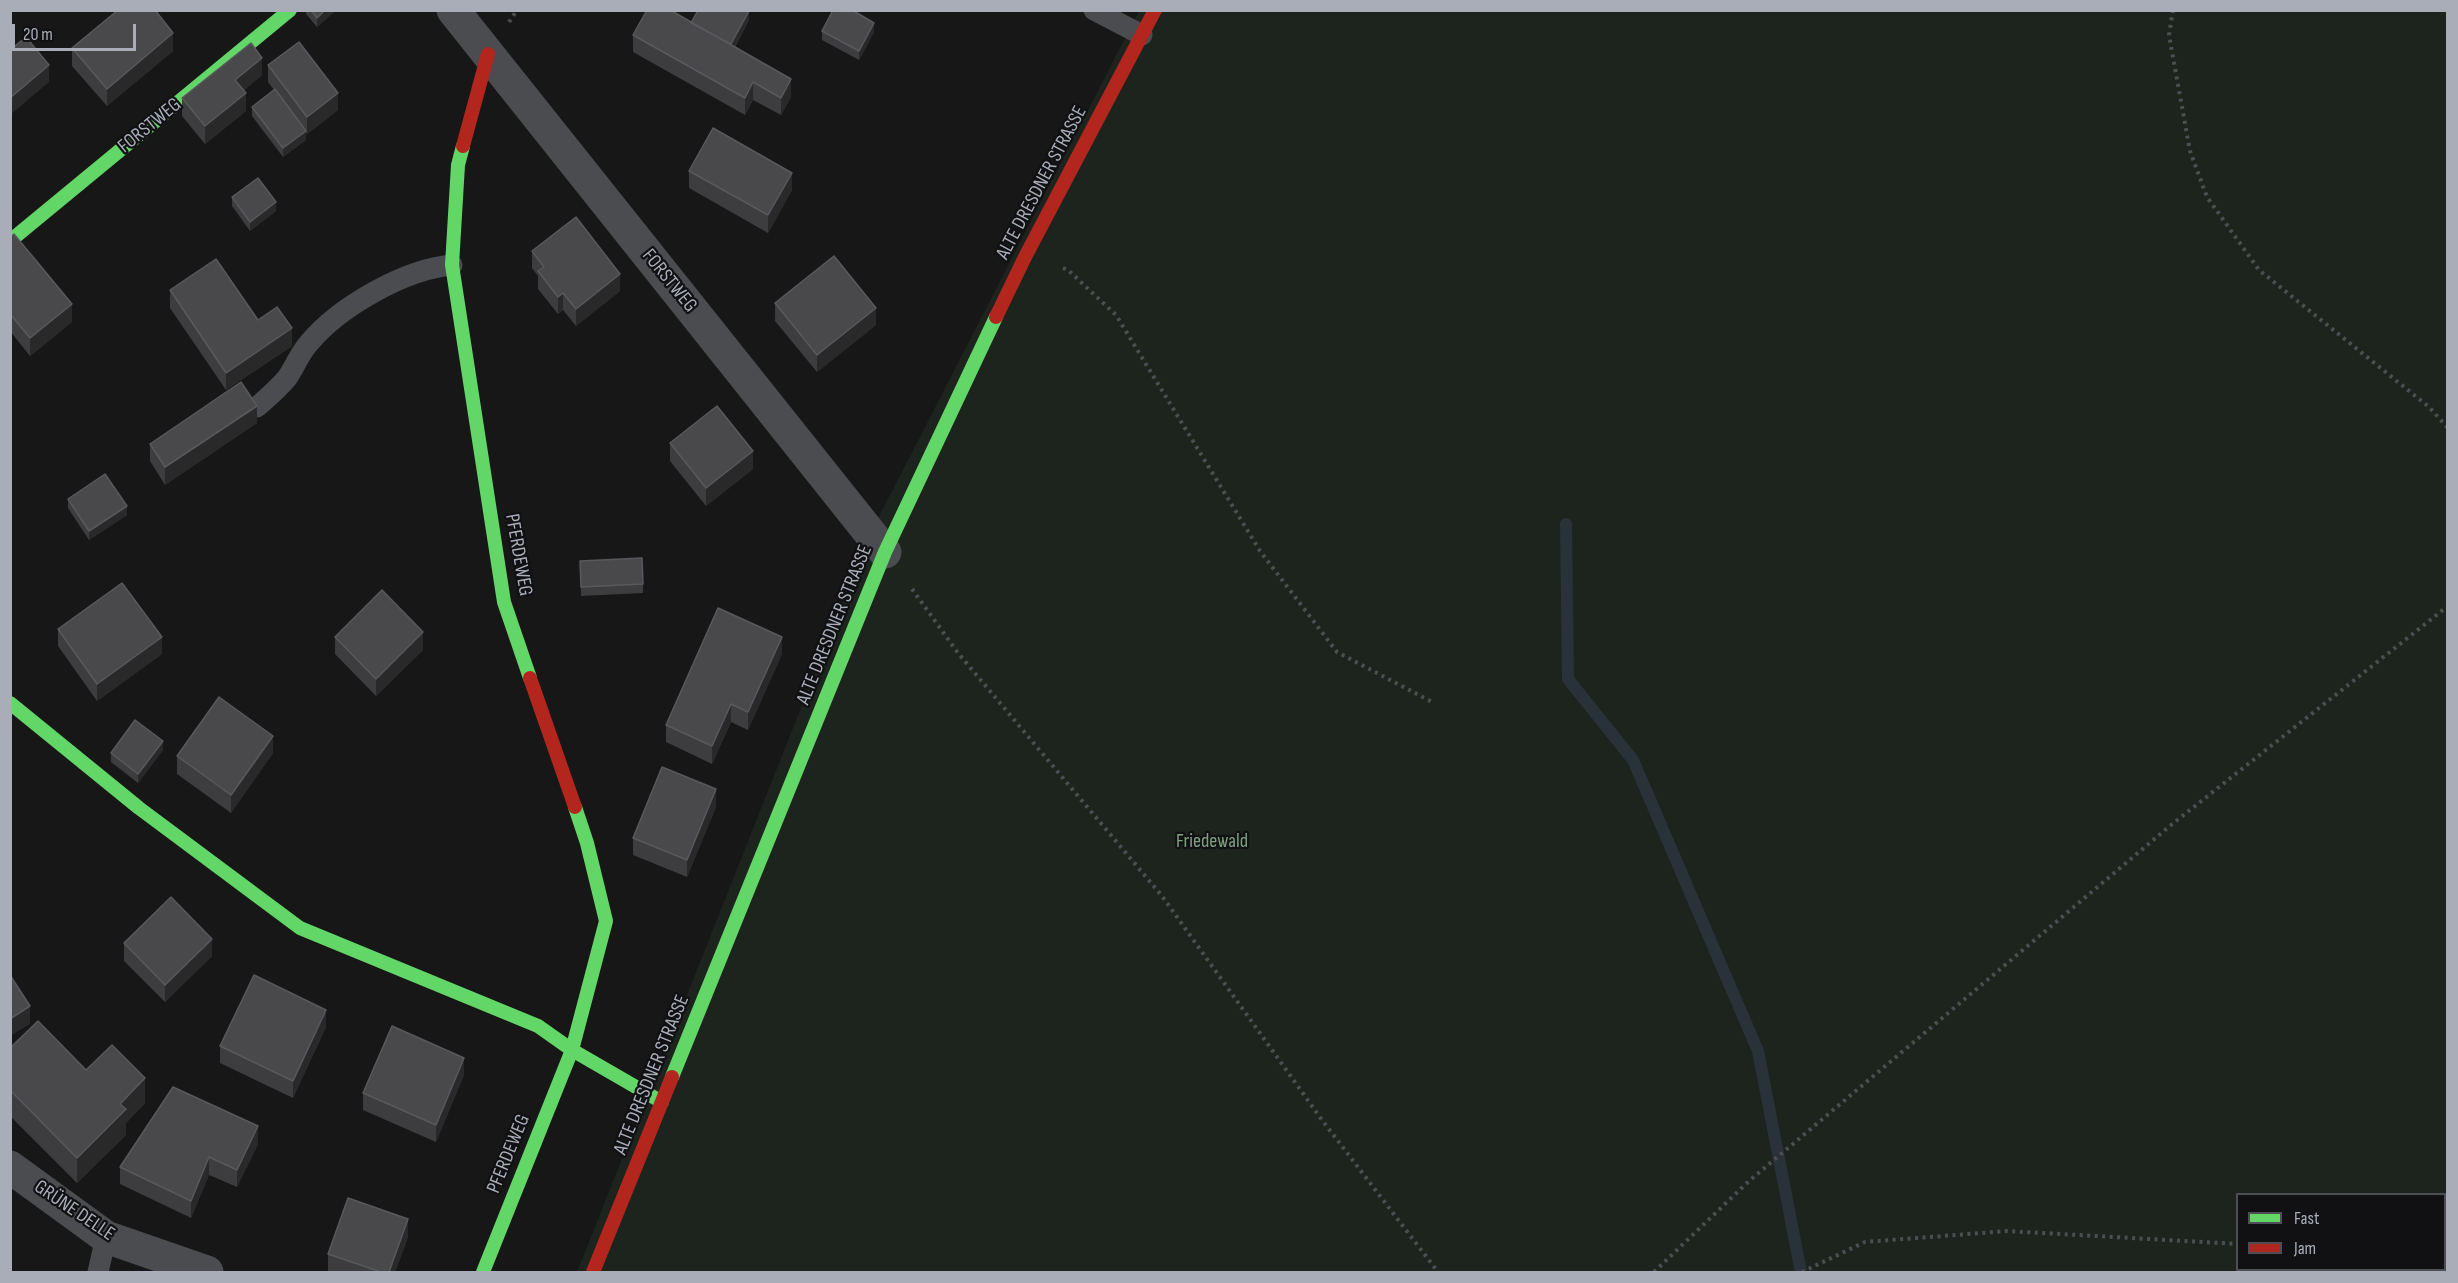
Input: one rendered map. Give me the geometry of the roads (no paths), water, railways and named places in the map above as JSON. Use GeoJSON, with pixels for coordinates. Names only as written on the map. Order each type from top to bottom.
{"type":"FeatureCollection","features":[{"type":"Feature","properties":{"kind":"street","name":"FORSTWEG"},"geometry":{"type":"LineString","coordinates":[[10,241],[290,10]]}},
{"type":"Feature","properties":{"kind":"street","name":"FORSTWEG"},"geometry":{"type":"LineString","coordinates":[[453,10],[885,552]]}},
{"type":"Feature","properties":{"kind":"street","name":"ALTE DRESDNER STRASSE"},"geometry":{"type":"LineString","coordinates":[[593,1272],[885,552],[1025,256],[1155,10]]}},
{"type":"Feature","properties":{"kind":"street","name":"PFERDEWEG"},"geometry":{"type":"LineString","coordinates":[[483,1272],[572,1050],[606,921],[587,843],[504,602],[452,265],[458,165],[488,54]]}},
{"type":"Feature","properties":{"kind":"street"},"geometry":{"type":"LineString","coordinates":[[10,703],[138,808],[300,928],[538,1026],[572,1050],[662,1102]]}},
{"type":"Feature","properties":{"kind":"street","name":"GRÜNE DELLE"},"geometry":{"type":"LineString","coordinates":[[10,1167],[106,1237],[207,1272]]}},
{"type":"Feature","properties":{"kind":"lane"},"geometry":{"type":"LineString","coordinates":[[1094,10],[1142,35]]}},
{"type":"Feature","properties":{"kind":"lane"},"geometry":{"type":"LineString","coordinates":[[257,407],[288,377],[297,359],[313,338],[339,316],[408,275],[439,266],[452,265]]}},
{"type":"Feature","properties":{"kind":"lane"},"geometry":{"type":"LineString","coordinates":[[98,1272],[106,1237]]}},
{"type":"Feature","properties":{"kind":"waterway"},"geometry":{"type":"LineString","coordinates":[[1566,524],[1568,679],[1633,760],[1758,1051],[1801,1272]]}},
{"type":"Feature","properties":{"kind":"park label","name":"Friedewald"},"geometry":{"type":"Point","coordinates":[1212,842]}}]}
